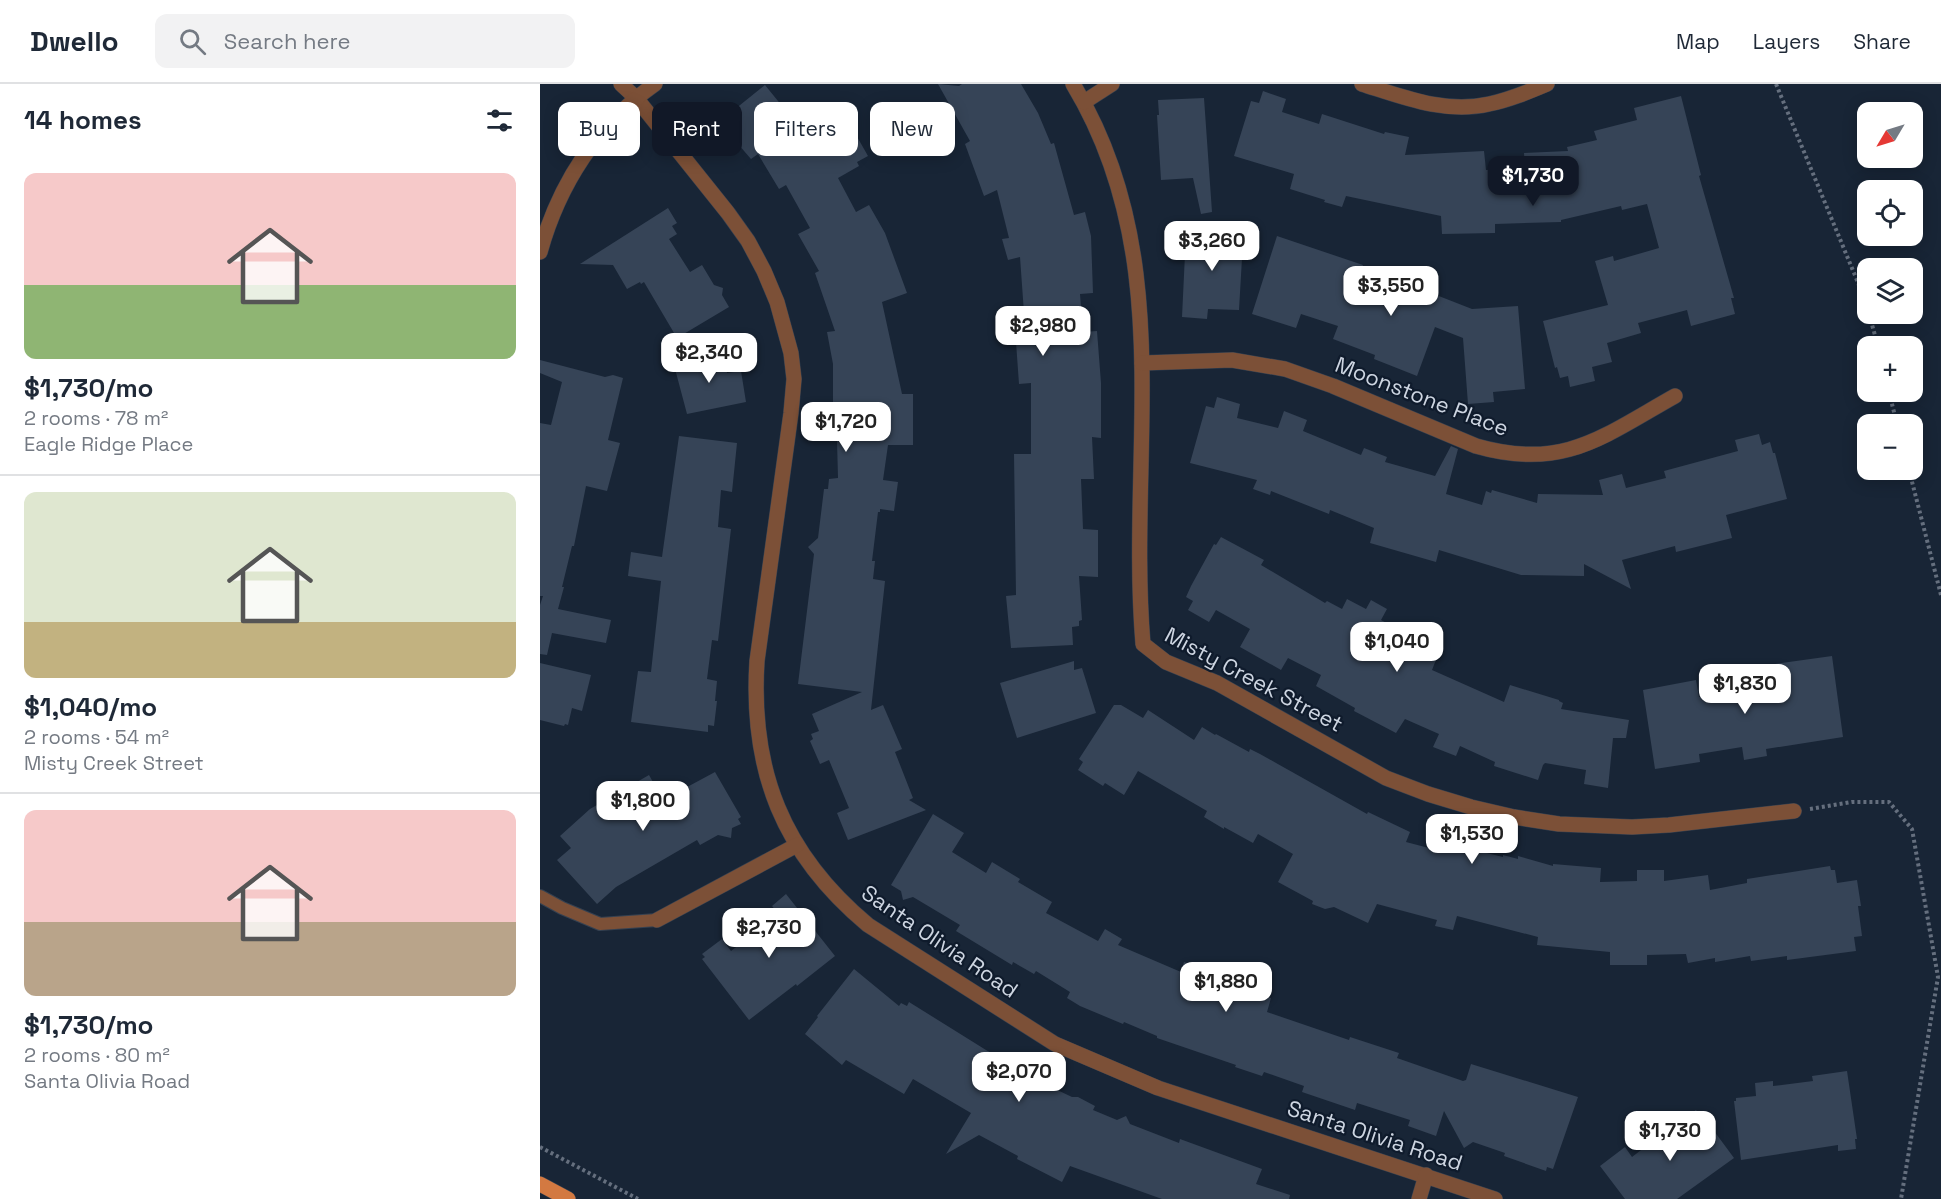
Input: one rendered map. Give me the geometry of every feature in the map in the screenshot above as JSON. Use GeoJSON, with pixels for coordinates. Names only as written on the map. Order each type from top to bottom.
{"type":"FeatureCollection","features":[{"type":"Feature","properties":{"kind":"main road"},"geometry":{"type":"LineString","coordinates":[[540,1184],[568,1199]]}},
{"type":"Feature","properties":{"kind":"street","name":"Santa Olivia Road"},"geometry":{"type":"LineString","coordinates":[[621,84],[636,98],[748,241],[777,302],[789,344],[794,379],[785,466],[757,662],[755,693],[760,746],[770,787],[797,845],[829,888],[868,925],[898,946],[1055,1044],[1158,1088],[1426,1174],[1495,1199]]}},
{"type":"Feature","properties":{"kind":"street"},"geometry":{"type":"LineString","coordinates":[[540,252],[556,203],[569,179],[600,135],[636,98],[656,84]]}},
{"type":"Feature","properties":{"kind":"street","name":"Misty Creek Street"},"geometry":{"type":"LineString","coordinates":[[1073,84],[1105,147],[1128,221],[1139,293],[1143,402],[1140,604],[1143,644],[1166,662],[1217,683],[1386,777],[1428,794],[1471,807],[1559,824],[1632,827],[1794,811]]}},
{"type":"Feature","properties":{"kind":"street"},"geometry":{"type":"LineString","coordinates":[[1084,102],[1112,84]]}},
{"type":"Feature","properties":{"kind":"street"},"geometry":{"type":"LineString","coordinates":[[1362,84],[1429,104],[1470,107],[1504,100],[1547,84]]}},
{"type":"Feature","properties":{"kind":"street","name":"Moonstone Place"},"geometry":{"type":"LineString","coordinates":[[1142,363],[1232,360],[1285,369],[1333,386],[1476,446],[1518,455],[1557,453],[1590,443],[1675,396]]}},
{"type":"Feature","properties":{"kind":"street"},"geometry":{"type":"LineString","coordinates":[[657,920],[797,845]]}},
{"type":"Feature","properties":{"kind":"street"},"geometry":{"type":"LineString","coordinates":[[1419,1199],[1426,1174]]}},
{"type":"Feature","properties":{"kind":"lane"},"geometry":{"type":"LineString","coordinates":[[540,896],[600,924],[657,920]]}},
{"type":"Feature","properties":{"kind":"path"},"geometry":{"type":"LineString","coordinates":[[1776,84],[1857,280]]}},
{"type":"Feature","properties":{"kind":"path"},"geometry":{"type":"LineString","coordinates":[[1912,480],[1941,595]]}},
{"type":"Feature","properties":{"kind":"path"},"geometry":{"type":"LineString","coordinates":[[1794,811],[1852,802],[1888,802],[1911,829],[1938,977],[1901,1199]]}},
{"type":"Feature","properties":{"kind":"path"},"geometry":{"type":"LineString","coordinates":[[540,1147],[638,1199]]}},
{"type":"Feature","properties":{"kind":"building"},"geometry":{"type":"Polygon","coordinates":[[[938,84],[959,86],[962,84],[1021,84],[1038,113],[1051,144],[1054,143],[1074,215],[1085,212],[1091,236],[1093,293],[1080,294],[1083,332],[1097,331],[1101,383],[1101,438],[1092,437],[1094,479],[1081,479],[1083,529],[1098,530],[1098,577],[1079,576],[1082,620],[1079,621],[1079,626],[1072,627],[1073,645],[1011,648],[1006,596],[1016,595],[1014,454],[1031,454],[1031,383],[1019,384],[1015,328],[1025,327],[1020,257],[1008,260],[1002,239],[1009,238],[997,190],[984,196],[965,144],[970,141],[955,114],[955,102],[948,102],[938,84]]]}},
{"type":"Feature","properties":{"kind":"building"},"geometry":{"type":"Polygon","coordinates":[[[765,85],[779,102],[754,102],[755,156],[751,159],[742,149],[742,104],[765,85]]]}},
{"type":"Feature","properties":{"kind":"building"},"geometry":{"type":"Polygon","coordinates":[[[1263,91],[1286,99],[1282,112],[1319,124],[1322,114],[1384,134],[1385,132],[1409,137],[1405,155],[1484,151],[1486,170],[1525,168],[1524,153],[1568,151],[1567,147],[1597,140],[1594,131],[1637,120],[1634,108],[1681,96],[1701,175],[1699,176],[1734,298],[1731,298],[1735,314],[1691,326],[1687,310],[1638,323],[1641,333],[1607,343],[1612,362],[1592,367],[1595,381],[1570,387],[1568,376],[1560,378],[1557,367],[1555,368],[1543,321],[1608,305],[1595,261],[1613,256],[1614,261],[1659,248],[1647,204],[1622,210],[1621,206],[1561,220],[1561,222],[1495,224],[1495,233],[1442,234],[1441,216],[1346,196],[1342,207],[1324,202],[1325,200],[1290,189],[1294,174],[1234,156],[1251,101],[1259,103],[1263,91]]]}},
{"type":"Feature","properties":{"kind":"building"},"geometry":{"type":"Polygon","coordinates":[[[1204,98],[1212,212],[1201,214],[1193,178],[1161,180],[1157,115],[1159,115],[1158,100],[1204,98]]]}},
{"type":"Feature","properties":{"kind":"building"},"geometry":{"type":"Polygon","coordinates":[[[858,138],[868,156],[857,162],[859,166],[838,178],[856,212],[869,205],[885,233],[907,293],[882,302],[902,394],[913,394],[913,445],[888,445],[883,480],[898,482],[894,511],[880,509],[878,512],[872,561],[875,561],[873,579],[885,581],[871,710],[883,705],[902,749],[895,752],[913,798],[909,800],[926,810],[848,840],[837,813],[849,808],[829,760],[820,764],[810,741],[813,739],[811,734],[819,731],[812,714],[862,692],[798,684],[814,554],[808,547],[818,538],[824,489],[828,489],[829,479],[838,478],[837,440],[830,440],[830,421],[833,415],[833,364],[827,332],[835,331],[815,273],[819,271],[798,234],[810,228],[786,185],[779,189],[759,156],[858,156],[858,138]]]}},
{"type":"Feature","properties":{"kind":"building"},"geometry":{"type":"Polygon","coordinates":[[[668,208],[677,223],[672,226],[677,234],[669,239],[690,272],[702,265],[714,285],[723,288],[722,295],[729,307],[677,338],[644,282],[627,289],[613,265],[580,264],[668,208]]]}},
{"type":"Feature","properties":{"kind":"building"},"geometry":{"type":"Polygon","coordinates":[[[1214,223],[1235,224],[1234,241],[1243,241],[1239,310],[1208,309],[1207,319],[1182,317],[1186,233],[1210,234],[1214,223]]]}},
{"type":"Feature","properties":{"kind":"building"},"geometry":{"type":"Polygon","coordinates":[[[1277,236],[1363,265],[1361,273],[1401,287],[1403,282],[1472,309],[1518,306],[1525,389],[1493,392],[1494,402],[1468,404],[1463,338],[1435,327],[1417,376],[1374,359],[1375,355],[1333,339],[1338,326],[1301,314],[1296,328],[1252,314],[1277,236]]]}},
{"type":"Feature","properties":{"kind":"building"},"geometry":{"type":"Polygon","coordinates":[[[722,353],[727,373],[741,371],[746,402],[687,414],[674,365],[722,353]]]}},
{"type":"Feature","properties":{"kind":"building"},"geometry":{"type":"Polygon","coordinates":[[[540,360],[605,377],[613,375],[623,378],[608,440],[620,443],[607,491],[586,486],[558,609],[611,620],[606,643],[552,633],[547,655],[540,654],[540,605],[543,596],[540,596],[540,423],[551,425],[562,382],[540,373],[540,360]]]}},
{"type":"Feature","properties":{"kind":"building"},"geometry":{"type":"Polygon","coordinates":[[[1217,397],[1240,404],[1237,418],[1278,428],[1284,411],[1307,420],[1303,431],[1361,455],[1364,448],[1387,457],[1385,462],[1435,476],[1451,446],[1458,449],[1446,494],[1482,505],[1486,491],[1491,493],[1492,490],[1537,503],[1538,494],[1603,495],[1599,480],[1622,474],[1626,488],[1666,478],[1664,471],[1738,451],[1735,440],[1759,434],[1762,445],[1770,442],[1773,453],[1775,453],[1787,499],[1726,515],[1732,538],[1676,552],[1675,546],[1622,560],[1631,589],[1584,564],[1584,576],[1521,575],[1439,550],[1436,562],[1370,543],[1374,528],[1330,510],[1329,514],[1271,491],[1270,495],[1253,489],[1257,480],[1190,463],[1206,406],[1214,408],[1217,397]]]}},
{"type":"Feature","properties":{"kind":"building"},"geometry":{"type":"Polygon","coordinates":[[[679,436],[737,443],[732,492],[721,490],[718,527],[731,529],[718,641],[712,640],[707,679],[717,681],[714,726],[708,725],[708,732],[631,722],[638,671],[651,672],[661,581],[628,576],[631,552],[662,557],[679,436]]]}},
{"type":"Feature","properties":{"kind":"building"},"geometry":{"type":"Polygon","coordinates":[[[1221,537],[1264,560],[1261,565],[1325,603],[1327,601],[1342,609],[1347,599],[1366,609],[1371,600],[1387,609],[1381,620],[1439,652],[1432,670],[1504,702],[1510,685],[1559,700],[1563,703],[1561,709],[1629,720],[1626,738],[1613,738],[1608,788],[1584,784],[1586,770],[1545,763],[1538,780],[1494,766],[1495,762],[1460,746],[1456,756],[1433,747],[1439,734],[1405,719],[1396,733],[1354,711],[1355,708],[1316,686],[1321,675],[1288,658],[1281,670],[1240,647],[1250,629],[1216,610],[1209,622],[1188,610],[1193,601],[1186,597],[1214,544],[1216,545],[1221,537]]]}},
{"type":"Feature","properties":{"kind":"building"},"geometry":{"type":"Polygon","coordinates":[[[1832,656],[1843,737],[1766,749],[1767,756],[1744,760],[1742,747],[1699,754],[1700,762],[1655,769],[1643,690],[1696,680],[1699,697],[1778,684],[1775,664],[1832,656]]]}},
{"type":"Feature","properties":{"kind":"building"},"geometry":{"type":"Polygon","coordinates":[[[1074,661],[1074,670],[1082,668],[1096,713],[1017,738],[1000,683],[1074,661]]]}},
{"type":"Feature","properties":{"kind":"building"},"geometry":{"type":"Polygon","coordinates":[[[540,663],[591,675],[582,711],[572,708],[568,725],[540,720],[540,663]]]}},
{"type":"Feature","properties":{"kind":"building"},"geometry":{"type":"Polygon","coordinates":[[[1114,705],[1121,705],[1143,718],[1148,710],[1194,740],[1202,727],[1249,752],[1250,749],[1260,754],[1367,814],[1368,812],[1410,832],[1406,842],[1448,853],[1450,844],[1503,857],[1503,855],[1518,859],[1518,856],[1553,866],[1553,864],[1601,868],[1600,882],[1637,881],[1637,870],[1664,870],[1664,881],[1708,875],[1710,890],[1747,883],[1747,879],[1830,866],[1831,870],[1835,870],[1837,883],[1857,880],[1862,936],[1854,937],[1856,951],[1787,960],[1787,956],[1751,961],[1750,956],[1715,962],[1715,958],[1688,963],[1686,954],[1647,955],[1647,965],[1610,965],[1610,952],[1537,945],[1538,937],[1457,916],[1453,930],[1435,926],[1437,920],[1377,904],[1368,923],[1334,907],[1325,909],[1312,904],[1313,901],[1278,882],[1293,854],[1258,834],[1253,843],[1224,827],[1224,829],[1204,817],[1207,811],[1138,771],[1124,795],[1105,783],[1103,786],[1078,770],[1083,762],[1079,759],[1114,705]]]}},
{"type":"Feature","properties":{"kind":"building"},"geometry":{"type":"Polygon","coordinates":[[[715,772],[741,817],[738,819],[741,824],[732,828],[731,838],[718,835],[700,845],[697,840],[616,887],[597,904],[557,860],[571,848],[560,836],[590,809],[649,775],[663,800],[715,772]]]}},
{"type":"Feature","properties":{"kind":"building"},"geometry":{"type":"Polygon","coordinates":[[[933,814],[964,833],[952,852],[986,873],[992,862],[1020,879],[1018,882],[1052,902],[1046,913],[1098,941],[1105,929],[1122,939],[1118,945],[1181,972],[1184,962],[1214,972],[1212,978],[1271,998],[1267,1012],[1349,1040],[1350,1037],[1399,1053],[1397,1058],[1463,1081],[1466,1080],[1471,1064],[1578,1097],[1553,1169],[1547,1167],[1546,1171],[1473,1142],[1464,1148],[1444,1111],[1436,1136],[1408,1126],[1410,1120],[1357,1103],[1355,1110],[1302,1092],[1304,1086],[1264,1072],[1262,1076],[1235,1067],[1236,1065],[1157,1038],[1124,1022],[1123,1024],[1080,1006],[1067,998],[1070,992],[1036,971],[1034,974],[1013,962],[1012,965],[956,931],[960,925],[913,897],[903,900],[901,891],[891,885],[933,814]]]}},
{"type":"Feature","properties":{"kind":"building"},"geometry":{"type":"Polygon","coordinates":[[[786,894],[835,956],[749,1020],[702,959],[705,957],[702,954],[722,939],[731,951],[771,920],[769,917],[776,911],[772,906],[786,894]]]}},
{"type":"Feature","properties":{"kind":"building"},"geometry":{"type":"Polygon","coordinates":[[[854,969],[899,1006],[901,1003],[907,1006],[909,1002],[986,1050],[1017,1067],[1021,1065],[1025,1075],[1095,1106],[1093,1110],[1117,1120],[1126,1116],[1130,1124],[1179,1143],[1180,1139],[1262,1169],[1256,1184],[1290,1195],[1289,1199],[1162,1199],[1070,1166],[1062,1182],[1017,1159],[1018,1156],[979,1135],[946,1154],[971,1113],[913,1079],[904,1094],[846,1060],[842,1065],[805,1034],[854,969]]]}},
{"type":"Feature","properties":{"kind":"building"},"geometry":{"type":"Polygon","coordinates":[[[1847,1071],[1857,1139],[1855,1139],[1856,1149],[1838,1151],[1838,1145],[1741,1160],[1734,1101],[1736,1098],[1756,1096],[1755,1083],[1773,1081],[1773,1086],[1813,1081],[1812,1076],[1847,1071]]]}},
{"type":"Feature","properties":{"kind":"building"},"geometry":{"type":"Polygon","coordinates":[[[1696,1110],[1700,1112],[1734,1158],[1677,1199],[1625,1199],[1600,1166],[1625,1147],[1632,1157],[1696,1110]]]}}]}
